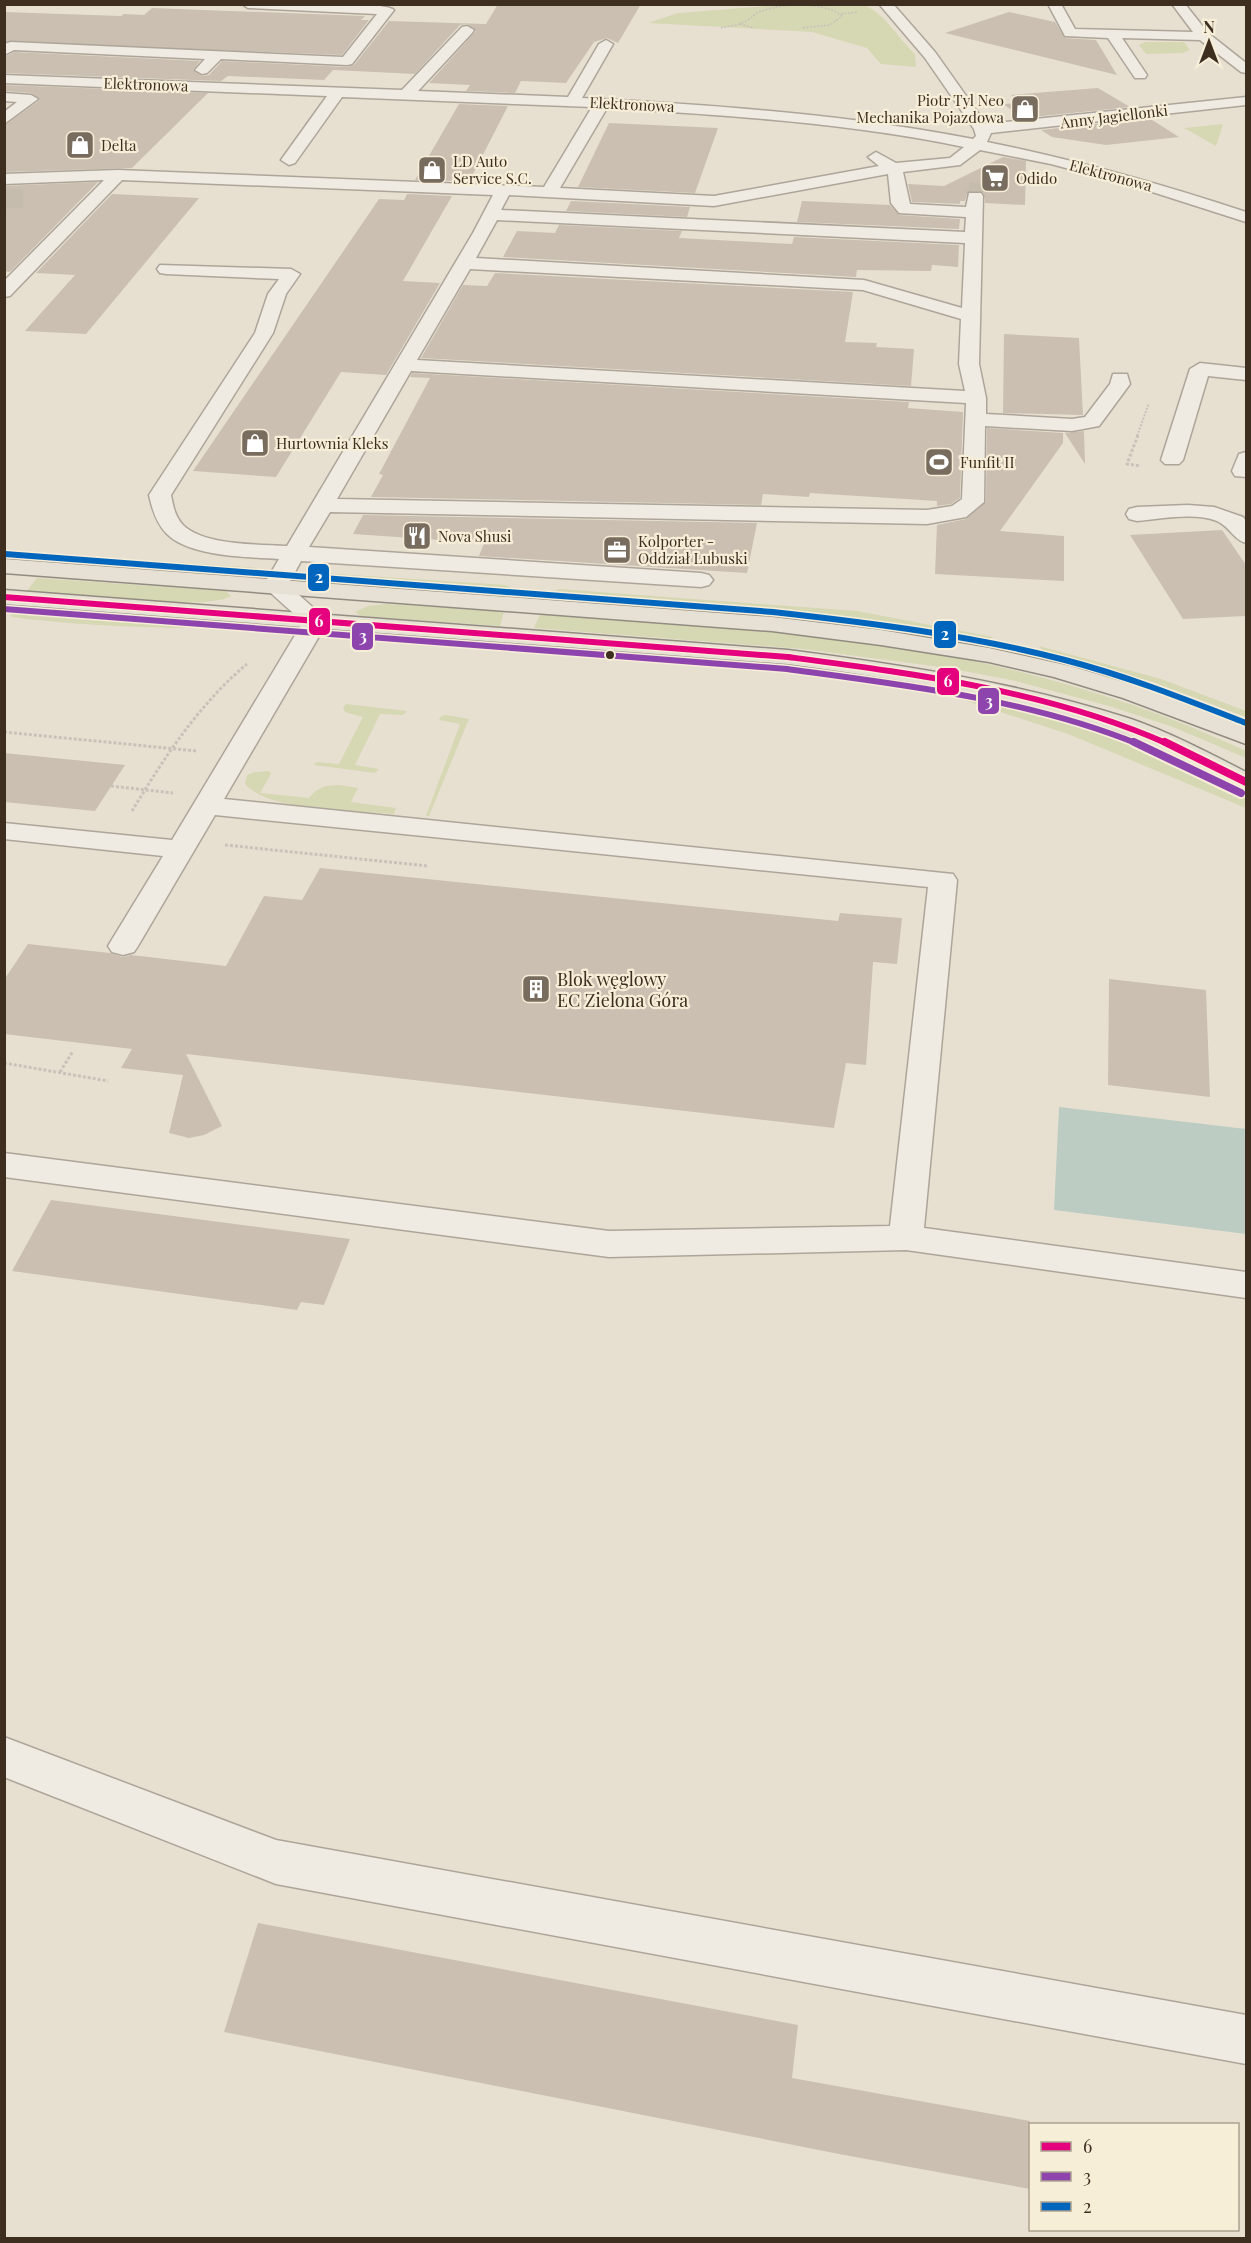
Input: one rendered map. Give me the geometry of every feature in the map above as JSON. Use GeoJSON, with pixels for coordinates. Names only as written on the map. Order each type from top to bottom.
{"type":"FeatureCollection","features":[{"type":"Feature","properties":{"kind":"main road"},"geometry":{"type":"LineString","coordinates":[[4,566],[772,624],[881,636],[990,655],[1062,671],[1138,694],[1246,736]]}},
{"type":"Feature","properties":{"kind":"main road"},"geometry":{"type":"LineString","coordinates":[[4,597],[776,656],[893,671],[1003,693],[1123,725],[1174,746],[1246,782]]}},
{"type":"Feature","properties":{"kind":"street"},"geometry":{"type":"LineString","coordinates":[[4,51],[11,46],[347,61],[387,10],[248,4]]}},
{"type":"Feature","properties":{"kind":"street"},"geometry":{"type":"LineString","coordinates":[[4,179],[118,175],[714,201],[894,168],[954,162],[980,137],[930,55],[885,4]]}},
{"type":"Feature","properties":{"kind":"street"},"geometry":{"type":"LineString","coordinates":[[1054,4],[1070,33],[1114,36],[1203,36]]}},
{"type":"Feature","properties":{"kind":"street"},"geometry":{"type":"LineString","coordinates":[[1178,4],[1203,36],[1246,69]]}},
{"type":"Feature","properties":{"kind":"street"},"geometry":{"type":"LineString","coordinates":[[406,95],[467,30]]}},
{"type":"Feature","properties":{"kind":"street"},"geometry":{"type":"LineString","coordinates":[[1114,36],[1140,75]]}},
{"type":"Feature","properties":{"kind":"street"},"geometry":{"type":"LineString","coordinates":[[573,101],[606,44]]}},
{"type":"Feature","properties":{"kind":"street"},"geometry":{"type":"LineString","coordinates":[[186,86],[217,55]]}},
{"type":"Feature","properties":{"kind":"street","name":"Elektronowa"},"geometry":{"type":"LineString","coordinates":[[4,79],[603,102],[776,114],[882,128],[980,137],[1202,201],[1246,217]]}},
{"type":"Feature","properties":{"kind":"street"},"geometry":{"type":"LineString","coordinates":[[290,160],[338,92]]}},
{"type":"Feature","properties":{"kind":"street"},"geometry":{"type":"LineString","coordinates":[[4,97],[31,99],[4,120]]}},
{"type":"Feature","properties":{"kind":"street","name":"Anny Jagiellonki"},"geometry":{"type":"LineString","coordinates":[[980,137],[1246,101]]}},
{"type":"Feature","properties":{"kind":"street"},"geometry":{"type":"LineString","coordinates":[[549,193],[603,102]]}},
{"type":"Feature","properties":{"kind":"street"},"geometry":{"type":"LineString","coordinates":[[594,117],[745,127],[824,138]]}},
{"type":"Feature","properties":{"kind":"street"},"geometry":{"type":"LineString","coordinates":[[861,148],[894,168],[899,178],[899,203],[905,209],[976,188]]}},
{"type":"Feature","properties":{"kind":"street"},"geometry":{"type":"LineString","coordinates":[[322,505],[927,517],[958,512],[972,502],[976,398],[969,364],[976,188],[954,162]]}},
{"type":"Feature","properties":{"kind":"street"},"geometry":{"type":"LineString","coordinates":[[4,292],[118,175]]}},
{"type":"Feature","properties":{"kind":"street"},"geometry":{"type":"LineString","coordinates":[[123,946],[316,621],[275,586],[492,215],[503,190]]}},
{"type":"Feature","properties":{"kind":"street"},"geometry":{"type":"LineString","coordinates":[[78,195],[101,194]]}},
{"type":"Feature","properties":{"kind":"street"},"geometry":{"type":"LineString","coordinates":[[492,215],[974,238]]}},
{"type":"Feature","properties":{"kind":"street"},"geometry":{"type":"LineString","coordinates":[[463,263],[864,285],[970,316]]}},
{"type":"Feature","properties":{"kind":"street"},"geometry":{"type":"LineString","coordinates":[[166,269],[291,274],[277,294],[264,333],[160,495],[164,516],[181,537],[231,549],[701,580]]}},
{"type":"Feature","properties":{"kind":"street"},"geometry":{"type":"LineString","coordinates":[[403,365],[976,398]]}},
{"type":"Feature","properties":{"kind":"street"},"geometry":{"type":"LineString","coordinates":[[1172,460],[1200,369],[1246,374]]}},
{"type":"Feature","properties":{"kind":"street"},"geometry":{"type":"LineString","coordinates":[[975,420],[1072,425],[1092,422],[1120,384],[1120,378]]}},
{"type":"Feature","properties":{"kind":"street"},"geometry":{"type":"LineString","coordinates":[[1137,514],[1191,511],[1223,516],[1235,522],[1246,536]]}},
{"type":"Feature","properties":{"kind":"street"},"geometry":{"type":"LineString","coordinates":[[209,801],[943,880],[906,1238]]}},
{"type":"Feature","properties":{"kind":"street"},"geometry":{"type":"LineString","coordinates":[[4,831],[180,849]]}},
{"type":"Feature","properties":{"kind":"street"},"geometry":{"type":"LineString","coordinates":[[4,1165],[609,1244],[906,1238],[1246,1285]]}},
{"type":"Feature","properties":{"kind":"street"},"geometry":{"type":"LineString","coordinates":[[4,1757],[276,1862],[1246,2040]]}},
{"type":"Feature","properties":{"kind":"path"},"geometry":{"type":"LineString","coordinates":[[721,28],[752,19],[756,12],[777,8],[820,8],[840,12],[842,16],[830,25],[801,28]]}},
{"type":"Feature","properties":{"kind":"path"},"geometry":{"type":"LineString","coordinates":[[740,24],[754,28]]}},
{"type":"Feature","properties":{"kind":"path"},"geometry":{"type":"LineString","coordinates":[[141,795],[236,671],[252,661]]}},
{"type":"Feature","properties":{"kind":"path"},"geometry":{"type":"LineString","coordinates":[[4,732],[174,749]]}},
{"type":"Feature","properties":{"kind":"path"},"geometry":{"type":"LineString","coordinates":[[111,786],[144,789],[209,801]]}},
{"type":"Feature","properties":{"kind":"path"},"geometry":{"type":"LineString","coordinates":[[60,1072],[73,1052]]}},
{"type":"Feature","properties":{"kind":"path"},"geometry":{"type":"LineString","coordinates":[[4,1063],[108,1081]]}},
{"type":"Feature","properties":{"kind":"green space"},"geometry":{"type":"Polygon","coordinates":[[[836,3],[864,5],[886,21],[915,54],[916,67],[881,64],[867,48],[812,32],[648,23],[678,13],[836,3]]]}},
{"type":"Feature","properties":{"kind":"green space"},"geometry":{"type":"Polygon","coordinates":[[[1145,42],[1184,42],[1190,50],[1183,53],[1146,54],[1139,45],[1145,42]]]}},
{"type":"Feature","properties":{"kind":"green space"},"geometry":{"type":"Polygon","coordinates":[[[1223,124],[1216,146],[1184,128],[1223,124]]]}},
{"type":"Feature","properties":{"kind":"green space"},"geometry":{"type":"Polygon","coordinates":[[[67,555],[259,568],[232,575],[218,575],[49,562],[67,555]]]}},
{"type":"Feature","properties":{"kind":"green space"},"geometry":{"type":"Polygon","coordinates":[[[306,572],[506,585],[515,590],[511,595],[342,584],[324,581],[306,572]]]}},
{"type":"Feature","properties":{"kind":"green space"},"geometry":{"type":"Polygon","coordinates":[[[37,578],[226,591],[231,596],[216,601],[165,603],[26,592],[37,578]]]}},
{"type":"Feature","properties":{"kind":"green space"},"geometry":{"type":"Polygon","coordinates":[[[559,589],[857,611],[993,637],[985,643],[842,621],[545,598],[559,589]]]}},
{"type":"Feature","properties":{"kind":"green space"},"geometry":{"type":"Polygon","coordinates":[[[385,604],[504,611],[500,626],[361,616],[355,612],[368,606],[385,604]]]}},
{"type":"Feature","properties":{"kind":"green space"},"geometry":{"type":"Polygon","coordinates":[[[16,608],[227,623],[190,628],[86,624],[10,616],[16,608]]]}},
{"type":"Feature","properties":{"kind":"green space"},"geometry":{"type":"Polygon","coordinates":[[[540,614],[763,629],[852,639],[941,654],[1030,674],[1119,700],[1162,715],[1246,751],[1246,758],[1173,727],[1109,706],[1011,680],[948,668],[803,649],[534,628],[540,614]]]}},
{"type":"Feature","properties":{"kind":"green space"},"geometry":{"type":"Polygon","coordinates":[[[1039,646],[1161,679],[1246,711],[1246,717],[1150,681],[1046,655],[1039,646]]]}},
{"type":"Feature","properties":{"kind":"green space"},"geometry":{"type":"Polygon","coordinates":[[[723,660],[861,675],[992,702],[1056,720],[1182,767],[1246,796],[1246,808],[1068,734],[964,700],[863,679],[752,666],[723,660]]]}},
{"type":"Feature","properties":{"kind":"green space"},"geometry":{"type":"Polygon","coordinates":[[[346,704],[407,711],[403,715],[380,714],[355,765],[379,769],[375,773],[314,765],[316,762],[339,764],[363,717],[345,712],[343,708],[346,704]]]}},
{"type":"Feature","properties":{"kind":"green space"},"geometry":{"type":"Polygon","coordinates":[[[441,716],[469,719],[429,816],[426,816],[460,724],[439,720],[441,716]]]}},
{"type":"Feature","properties":{"kind":"green space"},"geometry":{"type":"Polygon","coordinates":[[[269,771],[271,774],[260,793],[309,798],[325,786],[344,785],[358,788],[351,802],[396,808],[394,814],[293,805],[257,793],[245,784],[247,775],[269,771]]]}},
{"type":"Feature","properties":{"kind":"shaded area"},"geometry":{"type":"Polygon","coordinates":[[[1059,1107],[1246,1129],[1246,1234],[1054,1210],[1059,1107]]]}},
{"type":"Feature","properties":{"kind":"building"},"geometry":{"type":"Polygon","coordinates":[[[498,4],[641,4],[618,43],[607,38],[594,42],[566,83],[521,81],[515,93],[466,91],[470,85],[429,83],[476,31],[467,24],[460,25],[415,74],[333,70],[324,80],[228,76],[221,81],[4,73],[4,57],[14,52],[200,61],[193,70],[202,76],[209,75],[222,61],[347,67],[354,65],[389,21],[486,24],[498,4]]]}},
{"type":"Feature","properties":{"kind":"building"},"geometry":{"type":"Polygon","coordinates":[[[152,8],[365,16],[361,20],[369,20],[342,55],[4,42],[4,12],[121,16],[124,14],[144,15],[152,8]]]}},
{"type":"Feature","properties":{"kind":"building"},"geometry":{"type":"Polygon","coordinates":[[[1009,12],[1055,22],[1065,38],[1096,40],[1117,75],[945,33],[1009,12]]]}},
{"type":"Feature","properties":{"kind":"building","name":"Delta"},"geometry":{"type":"Polygon","coordinates":[[[4,85],[208,93],[132,168],[4,172],[4,126],[40,100],[31,93],[4,91],[4,85]]]}},
{"type":"Feature","properties":{"kind":"building"},"geometry":{"type":"Polygon","coordinates":[[[1098,88],[1130,107],[1023,118],[1003,104],[1021,103],[1011,95],[1098,88]]]}},
{"type":"Feature","properties":{"kind":"building"},"geometry":{"type":"Polygon","coordinates":[[[459,104],[508,106],[473,174],[464,174],[460,181],[415,180],[459,104]]]}},
{"type":"Feature","properties":{"kind":"building"},"geometry":{"type":"Polygon","coordinates":[[[1149,118],[1179,137],[1106,145],[1052,137],[1041,130],[1149,118]]]}},
{"type":"Feature","properties":{"kind":"building"},"geometry":{"type":"Polygon","coordinates":[[[609,123],[718,128],[695,193],[578,187],[609,123]]]}},
{"type":"Feature","properties":{"kind":"building"},"geometry":{"type":"Polygon","coordinates":[[[1003,157],[1026,161],[1025,205],[985,203],[985,195],[981,191],[968,191],[965,201],[960,201],[960,204],[912,202],[908,184],[944,186],[1003,157]]]}},
{"type":"Feature","properties":{"kind":"building"},"geometry":{"type":"Polygon","coordinates":[[[98,182],[10,272],[4,271],[4,186],[98,182]]]}},
{"type":"Feature","properties":{"kind":"building"},"geometry":{"type":"Polygon","coordinates":[[[112,194],[199,198],[86,334],[25,331],[75,275],[36,273],[112,194]]]}},
{"type":"Feature","properties":{"kind":"building"},"geometry":{"type":"Polygon","coordinates":[[[407,194],[452,196],[403,281],[440,283],[386,375],[341,372],[276,477],[193,471],[379,199],[404,200],[407,194]]]}},
{"type":"Feature","properties":{"kind":"building"},"geometry":{"type":"Polygon","coordinates":[[[571,201],[690,207],[687,217],[566,211],[571,201]]]}},
{"type":"Feature","properties":{"kind":"building"},"geometry":{"type":"Polygon","coordinates":[[[802,201],[890,205],[899,215],[960,219],[959,229],[797,222],[802,201]]]}},
{"type":"Feature","properties":{"kind":"building"},"geometry":{"type":"Polygon","coordinates":[[[559,225],[682,231],[679,238],[792,244],[794,237],[959,245],[958,267],[932,265],[931,271],[857,270],[856,277],[503,257],[517,231],[555,233],[559,225]]]}},
{"type":"Feature","properties":{"kind":"building"},"geometry":{"type":"Polygon","coordinates":[[[495,273],[853,292],[845,342],[877,343],[876,347],[914,349],[911,386],[421,358],[463,285],[487,286],[495,273]]]}},
{"type":"Feature","properties":{"kind":"building"},"geometry":{"type":"Polygon","coordinates":[[[1004,334],[1079,338],[1083,415],[1003,413],[1004,334]]]}},
{"type":"Feature","properties":{"kind":"building"},"geometry":{"type":"Polygon","coordinates":[[[412,373],[909,402],[908,408],[963,412],[960,498],[951,504],[937,506],[937,501],[810,493],[809,497],[763,494],[761,505],[371,497],[383,475],[379,474],[430,378],[410,377],[412,373]]]}},
{"type":"Feature","properties":{"kind":"building"},"geometry":{"type":"Polygon","coordinates":[[[987,428],[1063,433],[1063,443],[1000,531],[1064,536],[1064,581],[935,574],[937,525],[966,519],[986,502],[987,428]]]}},
{"type":"Feature","properties":{"kind":"building"},"geometry":{"type":"Polygon","coordinates":[[[1084,431],[1085,464],[1065,433],[1084,431]]]}},
{"type":"Feature","properties":{"kind":"building"},"geometry":{"type":"Polygon","coordinates":[[[363,515],[757,523],[747,573],[479,556],[484,543],[353,534],[363,515]]]}},
{"type":"Feature","properties":{"kind":"building"},"geometry":{"type":"Polygon","coordinates":[[[1222,530],[1246,565],[1246,616],[1183,619],[1130,535],[1222,530]]]}},
{"type":"Feature","properties":{"kind":"building"},"geometry":{"type":"Polygon","coordinates":[[[4,753],[125,765],[95,811],[4,802],[4,753]]]}},
{"type":"Feature","properties":{"kind":"building","name":"Blok węglowy EC Zielona Góra"},"geometry":{"type":"Polygon","coordinates":[[[320,868],[838,921],[840,913],[902,918],[897,964],[873,962],[866,1065],[846,1063],[834,1128],[186,1054],[222,1126],[204,1135],[189,1138],[169,1133],[183,1075],[121,1068],[132,1049],[4,1034],[4,980],[28,944],[110,953],[122,957],[131,955],[226,966],[264,896],[302,900],[320,868]]]}},
{"type":"Feature","properties":{"kind":"building"},"geometry":{"type":"Polygon","coordinates":[[[1109,979],[1206,990],[1210,1097],[1108,1085],[1109,979]]]}},
{"type":"Feature","properties":{"kind":"building"},"geometry":{"type":"Polygon","coordinates":[[[51,1200],[350,1239],[324,1305],[301,1302],[297,1310],[12,1271],[51,1200]]]}},
{"type":"Feature","properties":{"kind":"building"},"geometry":{"type":"Polygon","coordinates":[[[258,1923],[798,2025],[792,2078],[1030,2121],[1029,2189],[839,2154],[224,2032],[258,1923]]]}},
{"type":"Feature","properties":{"kind":"tunnel"},"geometry":{"type":"LineString","coordinates":[[975,193],[977,183]]}},
{"type":"Feature","properties":{"kind":"tunnel"},"geometry":{"type":"LineString","coordinates":[[975,196],[976,192]]}},
{"type":"Feature","properties":{"kind":"tunnel"},"geometry":{"type":"LineString","coordinates":[[4,199],[31,198]]}},
{"type":"Feature","properties":{"kind":"transit line","name":"2"},"geometry":{"type":"LineString","coordinates":[[5,554],[773,612],[883,625],[993,643],[1089,666],[1246,723]]}},
{"type":"Feature","properties":{"kind":"transit line","name":"6"},"geometry":{"type":"LineString","coordinates":[[4,597],[788,657],[872,669],[957,683],[1081,712],[1154,737],[1246,782]]}},
{"type":"Feature","properties":{"kind":"transit line","name":"3"},"geometry":{"type":"LineString","coordinates":[[4,609],[787,669],[871,681],[955,694],[1039,712],[1080,724],[1151,749],[1241,793]]}},
{"type":"Feature","properties":{"kind":"place","name":"Piotr Tyl Neo Mechanika Pojazdowa"},"geometry":{"type":"Point","coordinates":[1025,109]}},
{"type":"Feature","properties":{"kind":"place","name":"Delta"},"geometry":{"type":"Point","coordinates":[80,145]}},
{"type":"Feature","properties":{"kind":"place","name":"LD Auto Service S.C."},"geometry":{"type":"Point","coordinates":[432,170]}},
{"type":"Feature","properties":{"kind":"place","name":"Odido"},"geometry":{"type":"Point","coordinates":[995,178]}},
{"type":"Feature","properties":{"kind":"place","name":"Hurtownia Kleks"},"geometry":{"type":"Point","coordinates":[255,443]}},
{"type":"Feature","properties":{"kind":"place","name":"Funfit II"},"geometry":{"type":"Point","coordinates":[939,462]}},
{"type":"Feature","properties":{"kind":"place","name":"Nova Shusi"},"geometry":{"type":"Point","coordinates":[417,536]}},
{"type":"Feature","properties":{"kind":"place","name":"Kolporter - Oddział Lubuski"},"geometry":{"type":"Point","coordinates":[617,550]}},
{"type":"Feature","properties":{"kind":"place","name":"Blok węglowy EC Zielona Góra"},"geometry":{"type":"Point","coordinates":[536,989]}}]}
